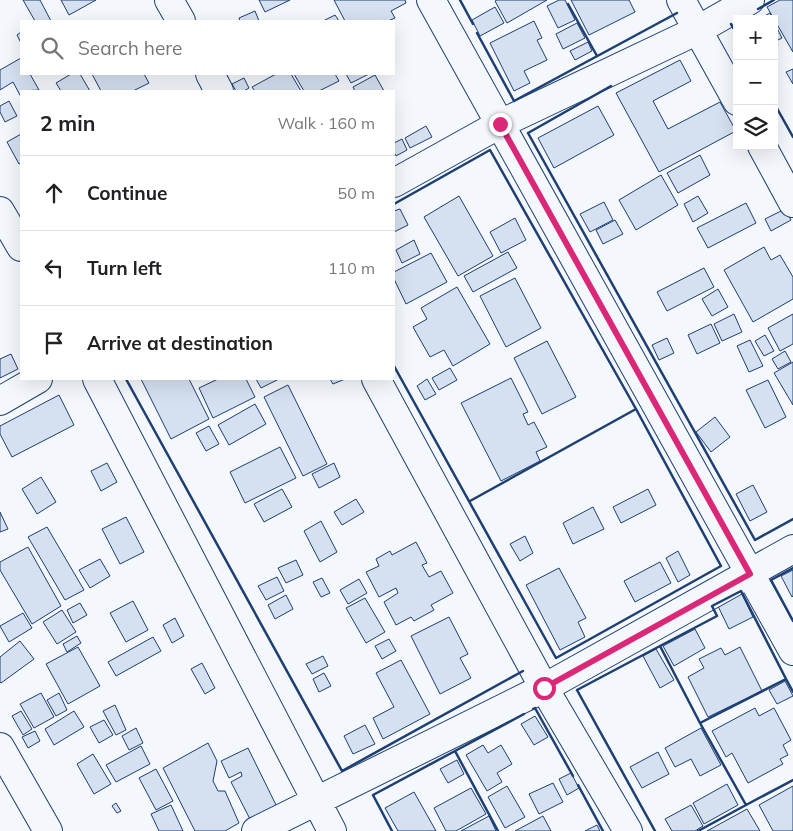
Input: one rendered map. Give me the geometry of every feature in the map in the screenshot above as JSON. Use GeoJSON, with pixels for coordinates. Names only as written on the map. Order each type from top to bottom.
{"type":"FeatureCollection","features":[{"type":"Feature","properties":{"kind":"street"},"geometry":{"type":"LineString","coordinates":[[169,0],[180,20]]}},
{"type":"Feature","properties":{"kind":"street"},"geometry":{"type":"LineString","coordinates":[[431,0],[793,651]]}},
{"type":"Feature","properties":{"kind":"street"},"geometry":{"type":"LineString","coordinates":[[681,0],[733,94]]}},
{"type":"Feature","properties":{"kind":"street"},"geometry":{"type":"LineString","coordinates":[[395,181],[500,124],[698,30],[750,0]]}},
{"type":"Feature","properties":{"kind":"street"},"geometry":{"type":"LineString","coordinates":[[211,75],[218,90]]}},
{"type":"Feature","properties":{"kind":"street"},"geometry":{"type":"LineString","coordinates":[[764,150],[793,203]]}},
{"type":"Feature","properties":{"kind":"street"},"geometry":{"type":"LineString","coordinates":[[0,211],[20,245]]}},
{"type":"Feature","properties":{"kind":"street"},"geometry":{"type":"LineString","coordinates":[[0,401],[36,380]]}},
{"type":"Feature","properties":{"kind":"street"},"geometry":{"type":"LineString","coordinates":[[97,380],[332,831]]}},
{"type":"Feature","properties":{"kind":"street"},"geometry":{"type":"LineString","coordinates":[[377,380],[544,688],[628,831]]}},
{"type":"Feature","properties":{"kind":"street"},"geometry":{"type":"LineString","coordinates":[[256,831],[544,688],[793,549]]}},
{"type":"Feature","properties":{"kind":"street"},"geometry":{"type":"LineString","coordinates":[[0,747],[48,831]]}},
{"type":"Feature","properties":{"kind":"building"},"geometry":{"type":"Polygon","coordinates":[[[23,0],[40,0],[50,20],[34,20],[23,0]]]}},
{"type":"Feature","properties":{"kind":"building"},"geometry":{"type":"Polygon","coordinates":[[[61,0],[96,0],[69,15],[61,0]]]}},
{"type":"Feature","properties":{"kind":"building"},"geometry":{"type":"Polygon","coordinates":[[[259,0],[290,0],[265,12],[259,0]]]}},
{"type":"Feature","properties":{"kind":"building"},"geometry":{"type":"Polygon","coordinates":[[[334,0],[405,0],[406,3],[391,11],[395,18],[390,20],[344,20],[334,0]]]}},
{"type":"Feature","properties":{"kind":"building"},"geometry":{"type":"Polygon","coordinates":[[[547,0],[507,23],[495,1],[547,0]]]}},
{"type":"Feature","properties":{"kind":"building"},"geometry":{"type":"Polygon","coordinates":[[[559,0],[565,0],[575,20],[558,28],[547,6],[559,0]]]}},
{"type":"Feature","properties":{"kind":"building"},"geometry":{"type":"Polygon","coordinates":[[[571,0],[629,0],[635,12],[589,35],[571,0]]]}},
{"type":"Feature","properties":{"kind":"building"},"geometry":{"type":"Polygon","coordinates":[[[780,0],[793,0],[793,52],[778,26],[778,15],[772,15],[767,7],[780,0]]]}},
{"type":"Feature","properties":{"kind":"building"},"geometry":{"type":"Polygon","coordinates":[[[495,7],[504,23],[480,36],[472,20],[495,7]]]}},
{"type":"Feature","properties":{"kind":"building"},"geometry":{"type":"Polygon","coordinates":[[[255,11],[259,20],[240,20],[239,18],[255,11]]]}},
{"type":"Feature","properties":{"kind":"building"},"geometry":{"type":"Polygon","coordinates":[[[335,15],[338,20],[325,20],[335,15]]]}},
{"type":"Feature","properties":{"kind":"building"},"geometry":{"type":"Polygon","coordinates":[[[534,21],[542,38],[537,40],[547,60],[524,71],[530,83],[514,91],[490,43],[534,21]]]}},
{"type":"Feature","properties":{"kind":"building"},"geometry":{"type":"Polygon","coordinates":[[[577,23],[585,38],[563,49],[556,34],[577,23]]]}},
{"type":"Feature","properties":{"kind":"building"},"geometry":{"type":"Polygon","coordinates":[[[778,30],[782,38],[778,40],[778,30]]]}},
{"type":"Feature","properties":{"kind":"building"},"geometry":{"type":"Polygon","coordinates":[[[588,42],[592,51],[575,60],[570,51],[588,42]]]}},
{"type":"Feature","properties":{"kind":"building"},"geometry":{"type":"Polygon","coordinates":[[[20,59],[20,75],[31,75],[39,90],[20,90],[20,95],[13,82],[0,90],[0,70],[20,59]]]}},
{"type":"Feature","properties":{"kind":"building"},"geometry":{"type":"Polygon","coordinates":[[[680,60],[691,81],[653,101],[668,129],[720,102],[733,126],[733,133],[659,172],[616,93],[680,60]]]}},
{"type":"Feature","properties":{"kind":"building"},"geometry":{"type":"Polygon","coordinates":[[[793,69],[793,84],[786,72],[793,69]]]}},
{"type":"Feature","properties":{"kind":"building"},"geometry":{"type":"Polygon","coordinates":[[[69,75],[81,75],[89,90],[60,90],[56,83],[69,75]]]}},
{"type":"Feature","properties":{"kind":"building"},"geometry":{"type":"Polygon","coordinates":[[[93,75],[145,75],[149,83],[135,90],[100,90],[93,75]]]}},
{"type":"Feature","properties":{"kind":"building"},"geometry":{"type":"Polygon","coordinates":[[[274,75],[292,75],[300,90],[254,90],[252,87],[274,75]]]}},
{"type":"Feature","properties":{"kind":"building"},"geometry":{"type":"Polygon","coordinates":[[[295,75],[336,75],[339,81],[321,90],[303,90],[295,75]]]}},
{"type":"Feature","properties":{"kind":"building"},"geometry":{"type":"Polygon","coordinates":[[[347,75],[367,75],[351,83],[347,75]]]}},
{"type":"Feature","properties":{"kind":"building"},"geometry":{"type":"Polygon","coordinates":[[[375,75],[383,90],[354,90],[353,87],[375,75]]]}},
{"type":"Feature","properties":{"kind":"building"},"geometry":{"type":"Polygon","coordinates":[[[244,78],[249,88],[235,90],[232,84],[244,78]]]}},
{"type":"Feature","properties":{"kind":"building"},"geometry":{"type":"Polygon","coordinates":[[[9,101],[17,116],[5,122],[0,112],[0,106],[9,101]]]}},
{"type":"Feature","properties":{"kind":"building"},"geometry":{"type":"Polygon","coordinates":[[[598,106],[614,135],[554,168],[538,138],[598,106]]]}},
{"type":"Feature","properties":{"kind":"building"},"geometry":{"type":"Polygon","coordinates":[[[426,126],[432,137],[410,148],[405,138],[426,126]]]}},
{"type":"Feature","properties":{"kind":"building"},"geometry":{"type":"Polygon","coordinates":[[[20,135],[20,164],[19,164],[7,142],[20,135]]]}},
{"type":"Feature","properties":{"kind":"building"},"geometry":{"type":"Polygon","coordinates":[[[402,139],[407,150],[396,156],[395,142],[402,139]]]}},
{"type":"Feature","properties":{"kind":"building"},"geometry":{"type":"Polygon","coordinates":[[[700,155],[710,175],[678,193],[667,173],[700,155]]]}},
{"type":"Feature","properties":{"kind":"building"},"geometry":{"type":"Polygon","coordinates":[[[661,175],[678,205],[636,230],[619,200],[661,175]]]}},
{"type":"Feature","properties":{"kind":"building"},"geometry":{"type":"Polygon","coordinates":[[[459,196],[493,256],[458,276],[424,217],[459,196]]]}},
{"type":"Feature","properties":{"kind":"building"},"geometry":{"type":"Polygon","coordinates":[[[698,196],[708,213],[693,222],[684,204],[698,196]]]}},
{"type":"Feature","properties":{"kind":"building"},"geometry":{"type":"Polygon","coordinates":[[[604,202],[613,220],[590,232],[580,214],[604,202]]]}},
{"type":"Feature","properties":{"kind":"building"},"geometry":{"type":"Polygon","coordinates":[[[746,203],[756,223],[708,248],[697,228],[746,203]]]}},
{"type":"Feature","properties":{"kind":"building"},"geometry":{"type":"Polygon","coordinates":[[[400,209],[408,225],[395,232],[395,211],[400,209]]]}},
{"type":"Feature","properties":{"kind":"building"},"geometry":{"type":"Polygon","coordinates":[[[785,209],[791,220],[771,231],[765,219],[785,209]]]}},
{"type":"Feature","properties":{"kind":"building"},"geometry":{"type":"Polygon","coordinates":[[[515,218],[526,240],[501,253],[490,232],[515,218]]]}},
{"type":"Feature","properties":{"kind":"building"},"geometry":{"type":"Polygon","coordinates":[[[615,220],[623,234],[603,244],[596,230],[615,220]]]}},
{"type":"Feature","properties":{"kind":"building"},"geometry":{"type":"Polygon","coordinates":[[[414,240],[420,254],[402,263],[396,250],[414,240]]]}},
{"type":"Feature","properties":{"kind":"building"},"geometry":{"type":"Polygon","coordinates":[[[764,247],[771,260],[780,255],[793,277],[793,299],[753,322],[724,270],[764,247]]]}},
{"type":"Feature","properties":{"kind":"building"},"geometry":{"type":"Polygon","coordinates":[[[508,252],[517,268],[473,292],[464,276],[508,252]]]}},
{"type":"Feature","properties":{"kind":"building"},"geometry":{"type":"Polygon","coordinates":[[[431,253],[447,282],[406,304],[395,281],[395,271],[431,253]]]}},
{"type":"Feature","properties":{"kind":"building"},"geometry":{"type":"Polygon","coordinates":[[[704,268],[714,287],[667,311],[657,292],[704,268]]]}},
{"type":"Feature","properties":{"kind":"building"},"geometry":{"type":"Polygon","coordinates":[[[515,278],[541,328],[506,347],[480,296],[515,278]]]}},
{"type":"Feature","properties":{"kind":"building"},"geometry":{"type":"Polygon","coordinates":[[[457,287],[490,344],[453,366],[444,350],[430,357],[413,327],[427,319],[421,308],[457,287]]]}},
{"type":"Feature","properties":{"kind":"building"},"geometry":{"type":"Polygon","coordinates":[[[718,289],[728,307],[712,316],[702,299],[718,289]]]}},
{"type":"Feature","properties":{"kind":"building"},"geometry":{"type":"Polygon","coordinates":[[[734,314],[742,332],[722,341],[714,324],[734,314]]]}},
{"type":"Feature","properties":{"kind":"building"},"geometry":{"type":"Polygon","coordinates":[[[793,314],[793,344],[780,351],[768,328],[793,314]]]}},
{"type":"Feature","properties":{"kind":"building"},"geometry":{"type":"Polygon","coordinates":[[[711,324],[720,343],[697,354],[688,335],[711,324]]]}},
{"type":"Feature","properties":{"kind":"building"},"geometry":{"type":"Polygon","coordinates":[[[765,335],[774,351],[764,356],[755,341],[765,335]]]}},
{"type":"Feature","properties":{"kind":"building"},"geometry":{"type":"Polygon","coordinates":[[[667,338],[674,353],[659,360],[652,345],[667,338]]]}},
{"type":"Feature","properties":{"kind":"building"},"geometry":{"type":"Polygon","coordinates":[[[750,340],[763,366],[749,372],[737,346],[750,340]]]}},
{"type":"Feature","properties":{"kind":"building"},"geometry":{"type":"Polygon","coordinates":[[[547,341],[576,397],[542,414],[514,358],[547,341]]]}},
{"type":"Feature","properties":{"kind":"building"},"geometry":{"type":"Polygon","coordinates":[[[785,351],[791,362],[778,369],[772,359],[785,351]]]}},
{"type":"Feature","properties":{"kind":"building"},"geometry":{"type":"Polygon","coordinates":[[[11,354],[18,369],[0,378],[0,359],[11,354]]]}},
{"type":"Feature","properties":{"kind":"building"},"geometry":{"type":"Polygon","coordinates":[[[793,362],[793,405],[774,373],[793,362]]]}},
{"type":"Feature","properties":{"kind":"building"},"geometry":{"type":"Polygon","coordinates":[[[450,368],[457,380],[439,390],[432,378],[450,368]]]}},
{"type":"Feature","properties":{"kind":"building"},"geometry":{"type":"Polygon","coordinates":[[[511,378],[528,412],[523,414],[528,425],[534,422],[547,447],[536,452],[540,461],[501,481],[461,403],[511,378]]]}},
{"type":"Feature","properties":{"kind":"building"},"geometry":{"type":"Polygon","coordinates":[[[427,379],[436,394],[425,400],[417,386],[427,379]]]}},
{"type":"Feature","properties":{"kind":"building"},"geometry":{"type":"Polygon","coordinates":[[[142,380],[190,380],[209,419],[171,439],[142,380]]]}},
{"type":"Feature","properties":{"kind":"building"},"geometry":{"type":"Polygon","coordinates":[[[216,380],[246,380],[255,397],[213,418],[199,388],[216,380]]]}},
{"type":"Feature","properties":{"kind":"building"},"geometry":{"type":"Polygon","coordinates":[[[257,380],[277,380],[261,388],[257,380]]]}},
{"type":"Feature","properties":{"kind":"building"},"geometry":{"type":"Polygon","coordinates":[[[331,380],[343,380],[333,384],[331,380]]]}},
{"type":"Feature","properties":{"kind":"building"},"geometry":{"type":"Polygon","coordinates":[[[768,380],[786,417],[765,428],[746,390],[768,380]]]}},
{"type":"Feature","properties":{"kind":"building"},"geometry":{"type":"Polygon","coordinates":[[[288,385],[327,464],[303,476],[264,397],[288,385]]]}},
{"type":"Feature","properties":{"kind":"building"},"geometry":{"type":"Polygon","coordinates":[[[59,395],[74,425],[12,457],[0,434],[0,426],[59,395]]]}},
{"type":"Feature","properties":{"kind":"building"},"geometry":{"type":"Polygon","coordinates":[[[255,404],[266,424],[229,445],[218,425],[255,404]]]}},
{"type":"Feature","properties":{"kind":"building"},"geometry":{"type":"Polygon","coordinates":[[[715,417],[730,437],[711,452],[696,432],[715,417]]]}},
{"type":"Feature","properties":{"kind":"building"},"geometry":{"type":"Polygon","coordinates":[[[209,426],[219,444],[206,451],[196,433],[209,426]]]}},
{"type":"Feature","properties":{"kind":"building"},"geometry":{"type":"Polygon","coordinates":[[[280,447],[296,478],[245,503],[230,472],[280,447]]]}},
{"type":"Feature","properties":{"kind":"building"},"geometry":{"type":"Polygon","coordinates":[[[107,463],[117,482],[101,491],[91,471],[107,463]]]}},
{"type":"Feature","properties":{"kind":"building"},"geometry":{"type":"Polygon","coordinates":[[[334,463],[340,477],[319,488],[312,474],[334,463]]]}},
{"type":"Feature","properties":{"kind":"building"},"geometry":{"type":"Polygon","coordinates":[[[41,477],[56,502],[37,514],[22,489],[41,477]]]}},
{"type":"Feature","properties":{"kind":"building"},"geometry":{"type":"Polygon","coordinates":[[[753,485],[767,512],[750,521],[736,494],[753,485]]]}},
{"type":"Feature","properties":{"kind":"building"},"geometry":{"type":"Polygon","coordinates":[[[282,489],[292,507],[264,522],[254,504],[282,489]]]}},
{"type":"Feature","properties":{"kind":"building"},"geometry":{"type":"Polygon","coordinates":[[[648,489],[656,505],[621,523],[613,507],[648,489]]]}},
{"type":"Feature","properties":{"kind":"building"},"geometry":{"type":"Polygon","coordinates":[[[356,499],[364,512],[342,525],[334,512],[356,499]]]}},
{"type":"Feature","properties":{"kind":"building"},"geometry":{"type":"Polygon","coordinates":[[[593,507],[604,529],[573,544],[563,523],[593,507]]]}},
{"type":"Feature","properties":{"kind":"building"},"geometry":{"type":"Polygon","coordinates":[[[0,512],[8,529],[0,532],[0,512]]]}},
{"type":"Feature","properties":{"kind":"building"},"geometry":{"type":"Polygon","coordinates":[[[126,517],[144,552],[120,564],[102,529],[126,517]]]}},
{"type":"Feature","properties":{"kind":"building"},"geometry":{"type":"Polygon","coordinates":[[[321,521],[337,552],[320,562],[304,531],[321,521]]]}},
{"type":"Feature","properties":{"kind":"building"},"geometry":{"type":"Polygon","coordinates":[[[47,527],[84,590],[65,600],[28,537],[47,527]]]}},
{"type":"Feature","properties":{"kind":"building"},"geometry":{"type":"Polygon","coordinates":[[[525,536],[533,553],[520,561],[510,544],[525,536]]]}},
{"type":"Feature","properties":{"kind":"building"},"geometry":{"type":"Polygon","coordinates":[[[416,542],[427,563],[422,565],[429,577],[441,571],[453,593],[431,605],[434,610],[414,621],[411,617],[396,625],[384,602],[398,593],[396,588],[379,597],[366,572],[379,566],[376,559],[390,551],[392,555],[416,542]]]}},
{"type":"Feature","properties":{"kind":"building"},"geometry":{"type":"Polygon","coordinates":[[[28,547],[61,606],[32,624],[0,570],[0,562],[28,547]]]}},
{"type":"Feature","properties":{"kind":"building"},"geometry":{"type":"Polygon","coordinates":[[[678,551],[690,575],[678,582],[666,558],[678,551]]]}},
{"type":"Feature","properties":{"kind":"building"},"geometry":{"type":"Polygon","coordinates":[[[100,559],[110,576],[90,588],[79,570],[100,559]]]}},
{"type":"Feature","properties":{"kind":"building"},"geometry":{"type":"Polygon","coordinates":[[[296,560],[303,575],[286,583],[278,568],[296,560]]]}},
{"type":"Feature","properties":{"kind":"building"},"geometry":{"type":"Polygon","coordinates":[[[660,562],[671,583],[635,602],[624,581],[660,562]]]}},
{"type":"Feature","properties":{"kind":"building"},"geometry":{"type":"Polygon","coordinates":[[[559,568],[586,618],[578,622],[585,637],[560,650],[526,585],[559,568]]]}},
{"type":"Feature","properties":{"kind":"building"},"geometry":{"type":"Polygon","coordinates":[[[793,570],[793,596],[792,597],[781,576],[793,570]]]}},
{"type":"Feature","properties":{"kind":"building"},"geometry":{"type":"Polygon","coordinates":[[[277,577],[284,591],[266,600],[258,586],[277,577]]]}},
{"type":"Feature","properties":{"kind":"building"},"geometry":{"type":"Polygon","coordinates":[[[322,578],[330,593],[321,597],[313,582],[322,578]]]}},
{"type":"Feature","properties":{"kind":"building"},"geometry":{"type":"Polygon","coordinates":[[[359,579],[367,593],[348,604],[340,590],[359,579]]]}},
{"type":"Feature","properties":{"kind":"building"},"geometry":{"type":"Polygon","coordinates":[[[741,592],[753,617],[729,629],[717,604],[741,592]]]}},
{"type":"Feature","properties":{"kind":"building"},"geometry":{"type":"Polygon","coordinates":[[[286,595],[293,609],[275,619],[268,605],[286,595]]]}},
{"type":"Feature","properties":{"kind":"building"},"geometry":{"type":"Polygon","coordinates":[[[365,598],[385,632],[366,643],[346,608],[365,598]]]}},
{"type":"Feature","properties":{"kind":"building"},"geometry":{"type":"Polygon","coordinates":[[[133,601],[148,630],[126,642],[110,613],[133,601]]]}},
{"type":"Feature","properties":{"kind":"building"},"geometry":{"type":"Polygon","coordinates":[[[80,603],[87,615],[73,623],[67,610],[80,603]]]}},
{"type":"Feature","properties":{"kind":"building"},"geometry":{"type":"Polygon","coordinates":[[[62,610],[76,632],[57,644],[43,622],[62,610]]]}},
{"type":"Feature","properties":{"kind":"building"},"geometry":{"type":"Polygon","coordinates":[[[23,613],[32,628],[9,642],[0,626],[23,613]]]}},
{"type":"Feature","properties":{"kind":"building"},"geometry":{"type":"Polygon","coordinates":[[[449,617],[468,654],[460,658],[471,678],[440,694],[411,636],[449,617]]]}},
{"type":"Feature","properties":{"kind":"building"},"geometry":{"type":"Polygon","coordinates":[[[175,618],[184,636],[172,643],[163,625],[175,618]]]}},
{"type":"Feature","properties":{"kind":"building"},"geometry":{"type":"Polygon","coordinates":[[[695,629],[705,648],[674,666],[663,646],[695,629]]]}},
{"type":"Feature","properties":{"kind":"building"},"geometry":{"type":"Polygon","coordinates":[[[77,636],[81,643],[67,652],[63,644],[77,636]]]}},
{"type":"Feature","properties":{"kind":"building"},"geometry":{"type":"Polygon","coordinates":[[[153,637],[161,651],[116,676],[108,662],[153,637]]]}},
{"type":"Feature","properties":{"kind":"building"},"geometry":{"type":"Polygon","coordinates":[[[389,639],[396,651],[382,659],[375,646],[389,639]]]}},
{"type":"Feature","properties":{"kind":"building"},"geometry":{"type":"Polygon","coordinates":[[[20,641],[34,659],[1,683],[0,657],[20,641]]]}},
{"type":"Feature","properties":{"kind":"building"},"geometry":{"type":"Polygon","coordinates":[[[78,647],[100,686],[68,704],[46,664],[78,647]]]}},
{"type":"Feature","properties":{"kind":"building"},"geometry":{"type":"Polygon","coordinates":[[[740,647],[762,691],[708,717],[688,677],[704,668],[699,659],[721,648],[725,655],[740,647]]]}},
{"type":"Feature","properties":{"kind":"building"},"geometry":{"type":"Polygon","coordinates":[[[656,649],[674,680],[660,688],[643,656],[656,649]]]}},
{"type":"Feature","properties":{"kind":"building"},"geometry":{"type":"Polygon","coordinates":[[[323,656],[328,666],[312,674],[306,664],[323,656]]]}},
{"type":"Feature","properties":{"kind":"building"},"geometry":{"type":"Polygon","coordinates":[[[401,660],[430,714],[383,739],[373,718],[394,707],[376,673],[401,660]]]}},
{"type":"Feature","properties":{"kind":"building"},"geometry":{"type":"Polygon","coordinates":[[[202,663],[215,688],[205,694],[191,669],[202,663]]]}},
{"type":"Feature","properties":{"kind":"building"},"geometry":{"type":"Polygon","coordinates":[[[324,673],[331,686],[319,692],[313,679],[324,673]]]}},
{"type":"Feature","properties":{"kind":"building"},"geometry":{"type":"Polygon","coordinates":[[[785,681],[793,696],[777,704],[769,690],[785,681]]]}},
{"type":"Feature","properties":{"kind":"building"},"geometry":{"type":"Polygon","coordinates":[[[41,693],[54,717],[34,728],[20,704],[41,693]]]}},
{"type":"Feature","properties":{"kind":"building"},"geometry":{"type":"Polygon","coordinates":[[[59,693],[67,710],[56,716],[47,700],[59,693]]]}},
{"type":"Feature","properties":{"kind":"building"},"geometry":{"type":"Polygon","coordinates":[[[115,705],[126,730],[116,735],[103,711],[115,705]]]}},
{"type":"Feature","properties":{"kind":"building"},"geometry":{"type":"Polygon","coordinates":[[[755,708],[759,716],[774,708],[791,740],[783,745],[788,755],[780,759],[783,764],[748,783],[732,753],[726,757],[712,731],[755,708]]]}},
{"type":"Feature","properties":{"kind":"building"},"geometry":{"type":"Polygon","coordinates":[[[21,711],[32,729],[23,735],[12,716],[21,711]]]}},
{"type":"Feature","properties":{"kind":"building"},"geometry":{"type":"Polygon","coordinates":[[[74,711],[84,727],[54,745],[45,729],[74,711]]]}},
{"type":"Feature","properties":{"kind":"building"},"geometry":{"type":"Polygon","coordinates":[[[535,716],[548,737],[534,745],[521,724],[535,716]]]}},
{"type":"Feature","properties":{"kind":"building"},"geometry":{"type":"Polygon","coordinates":[[[104,720],[113,735],[99,743],[90,727],[104,720]]]}},
{"type":"Feature","properties":{"kind":"building"},"geometry":{"type":"Polygon","coordinates":[[[365,725],[375,744],[353,754],[344,736],[365,725]]]}},
{"type":"Feature","properties":{"kind":"building"},"geometry":{"type":"Polygon","coordinates":[[[136,728],[143,743],[129,750],[122,736],[136,728]]]}},
{"type":"Feature","properties":{"kind":"building"},"geometry":{"type":"Polygon","coordinates":[[[701,728],[721,765],[700,776],[691,759],[675,767],[665,748],[701,728]]]}},
{"type":"Feature","properties":{"kind":"building"},"geometry":{"type":"Polygon","coordinates":[[[35,731],[40,741],[28,748],[22,737],[35,731]]]}},
{"type":"Feature","properties":{"kind":"building"},"geometry":{"type":"Polygon","coordinates":[[[208,743],[217,761],[213,781],[218,791],[225,791],[239,823],[225,831],[195,831],[163,768],[208,743]]]}},
{"type":"Feature","properties":{"kind":"building"},"geometry":{"type":"Polygon","coordinates":[[[483,745],[488,753],[501,745],[512,764],[497,773],[502,782],[487,791],[466,755],[483,745]]]}},
{"type":"Feature","properties":{"kind":"building"},"geometry":{"type":"Polygon","coordinates":[[[141,746],[150,764],[116,782],[106,765],[141,746]]]}},
{"type":"Feature","properties":{"kind":"building"},"geometry":{"type":"Polygon","coordinates":[[[248,748],[277,807],[251,821],[231,782],[242,776],[241,772],[229,778],[221,761],[248,748]]]}},
{"type":"Feature","properties":{"kind":"building"},"geometry":{"type":"Polygon","coordinates":[[[658,752],[669,774],[642,788],[630,767],[658,752]]]}},
{"type":"Feature","properties":{"kind":"building"},"geometry":{"type":"Polygon","coordinates":[[[93,754],[111,784],[94,794],[77,764],[93,754]]]}},
{"type":"Feature","properties":{"kind":"building"},"geometry":{"type":"Polygon","coordinates":[[[457,760],[464,774],[448,783],[440,769],[457,760]]]}},
{"type":"Feature","properties":{"kind":"building"},"geometry":{"type":"Polygon","coordinates":[[[156,769],[173,801],[156,810],[139,778],[156,769]]]}},
{"type":"Feature","properties":{"kind":"building"},"geometry":{"type":"Polygon","coordinates":[[[571,773],[579,788],[567,795],[559,779],[571,773]]]}},
{"type":"Feature","properties":{"kind":"building"},"geometry":{"type":"Polygon","coordinates":[[[553,783],[563,802],[539,814],[529,794],[553,783]]]}},
{"type":"Feature","properties":{"kind":"building"},"geometry":{"type":"Polygon","coordinates":[[[727,784],[738,805],[704,824],[693,803],[727,784]]]}},
{"type":"Feature","properties":{"kind":"building"},"geometry":{"type":"Polygon","coordinates":[[[507,786],[525,817],[505,828],[488,797],[507,786]]]}},
{"type":"Feature","properties":{"kind":"building"},"geometry":{"type":"Polygon","coordinates":[[[793,786],[793,831],[773,831],[759,805],[793,786]]]}},
{"type":"Feature","properties":{"kind":"building"},"geometry":{"type":"Polygon","coordinates":[[[471,788],[486,814],[456,831],[446,831],[434,808],[471,788]]]}},
{"type":"Feature","properties":{"kind":"building"},"geometry":{"type":"Polygon","coordinates":[[[414,792],[436,831],[398,831],[385,808],[414,792]]]}},
{"type":"Feature","properties":{"kind":"building"},"geometry":{"type":"Polygon","coordinates":[[[116,803],[121,811],[117,813],[112,806],[116,803]]]}},
{"type":"Feature","properties":{"kind":"building"},"geometry":{"type":"Polygon","coordinates":[[[171,805],[183,831],[159,831],[151,814],[171,805]]]}},
{"type":"Feature","properties":{"kind":"building"},"geometry":{"type":"Polygon","coordinates":[[[691,805],[703,826],[695,831],[672,831],[665,819],[691,805]]]}},
{"type":"Feature","properties":{"kind":"building"},"geometry":{"type":"Polygon","coordinates":[[[747,809],[760,831],[707,831],[747,809]]]}},
{"type":"Feature","properties":{"kind":"building"},"geometry":{"type":"Polygon","coordinates":[[[489,816],[496,831],[461,831],[489,816]]]}},
{"type":"Feature","properties":{"kind":"building"},"geometry":{"type":"Polygon","coordinates":[[[543,816],[551,831],[515,831],[543,816]]]}},
{"type":"Feature","properties":{"kind":"building"},"geometry":{"type":"Polygon","coordinates":[[[597,825],[600,831],[585,831],[597,825]]]}},
{"type":"Feature","properties":{"kind":"wall"},"geometry":{"type":"LineString","coordinates":[[460,0],[473,24]]}},
{"type":"Feature","properties":{"kind":"wall"},"geometry":{"type":"LineString","coordinates":[[758,9],[774,0]]}},
{"type":"Feature","properties":{"kind":"wall"},"geometry":{"type":"LineString","coordinates":[[568,4],[597,56]]}},
{"type":"Feature","properties":{"kind":"wall"},"geometry":{"type":"LineString","coordinates":[[477,33],[514,101],[677,13]]}},
{"type":"Feature","properties":{"kind":"wall"},"geometry":{"type":"LineString","coordinates":[[611,86],[528,133],[755,540],[793,519]]}},
{"type":"Feature","properties":{"kind":"wall"},"geometry":{"type":"LineString","coordinates":[[775,105],[793,137]]}},
{"type":"Feature","properties":{"kind":"wall"},"geometry":{"type":"LineString","coordinates":[[395,203],[490,150],[636,409]]}},
{"type":"Feature","properties":{"kind":"wall"},"geometry":{"type":"LineString","coordinates":[[395,368],[556,658],[721,566],[636,409],[470,501]]}},
{"type":"Feature","properties":{"kind":"wall"},"geometry":{"type":"LineString","coordinates":[[127,380],[342,771],[523,671]]}},
{"type":"Feature","properties":{"kind":"wall"},"geometry":{"type":"LineString","coordinates":[[793,568],[771,580],[793,621]]}},
{"type":"Feature","properties":{"kind":"wall"},"geometry":{"type":"LineString","coordinates":[[741,591],[786,679],[700,723],[660,646],[717,616],[712,606],[741,591]]}},
{"type":"Feature","properties":{"kind":"wall"},"geometry":{"type":"LineString","coordinates":[[655,831],[577,690],[660,646],[746,805],[698,831]]}},
{"type":"Feature","properties":{"kind":"wall"},"geometry":{"type":"LineString","coordinates":[[786,679],[793,692]]}},
{"type":"Feature","properties":{"kind":"wall"},"geometry":{"type":"LineString","coordinates":[[533,709],[535,708],[573,776]]}},
{"type":"Feature","properties":{"kind":"wall"},"geometry":{"type":"LineString","coordinates":[[498,831],[455,751],[524,714]]}},
{"type":"Feature","properties":{"kind":"wall"},"geometry":{"type":"LineString","coordinates":[[392,831],[373,795],[455,751]]}},
{"type":"Feature","properties":{"kind":"wall"},"geometry":{"type":"LineString","coordinates":[[746,805],[793,780]]}},
{"type":"Feature","properties":{"kind":"wall"},"geometry":{"type":"LineString","coordinates":[[578,785],[603,831]]}},
{"type":"Feature","properties":{"kind":"route"},"geometry":{"type":"LineString","coordinates":[[500,124],[750,574],[544,688]]}}]}
